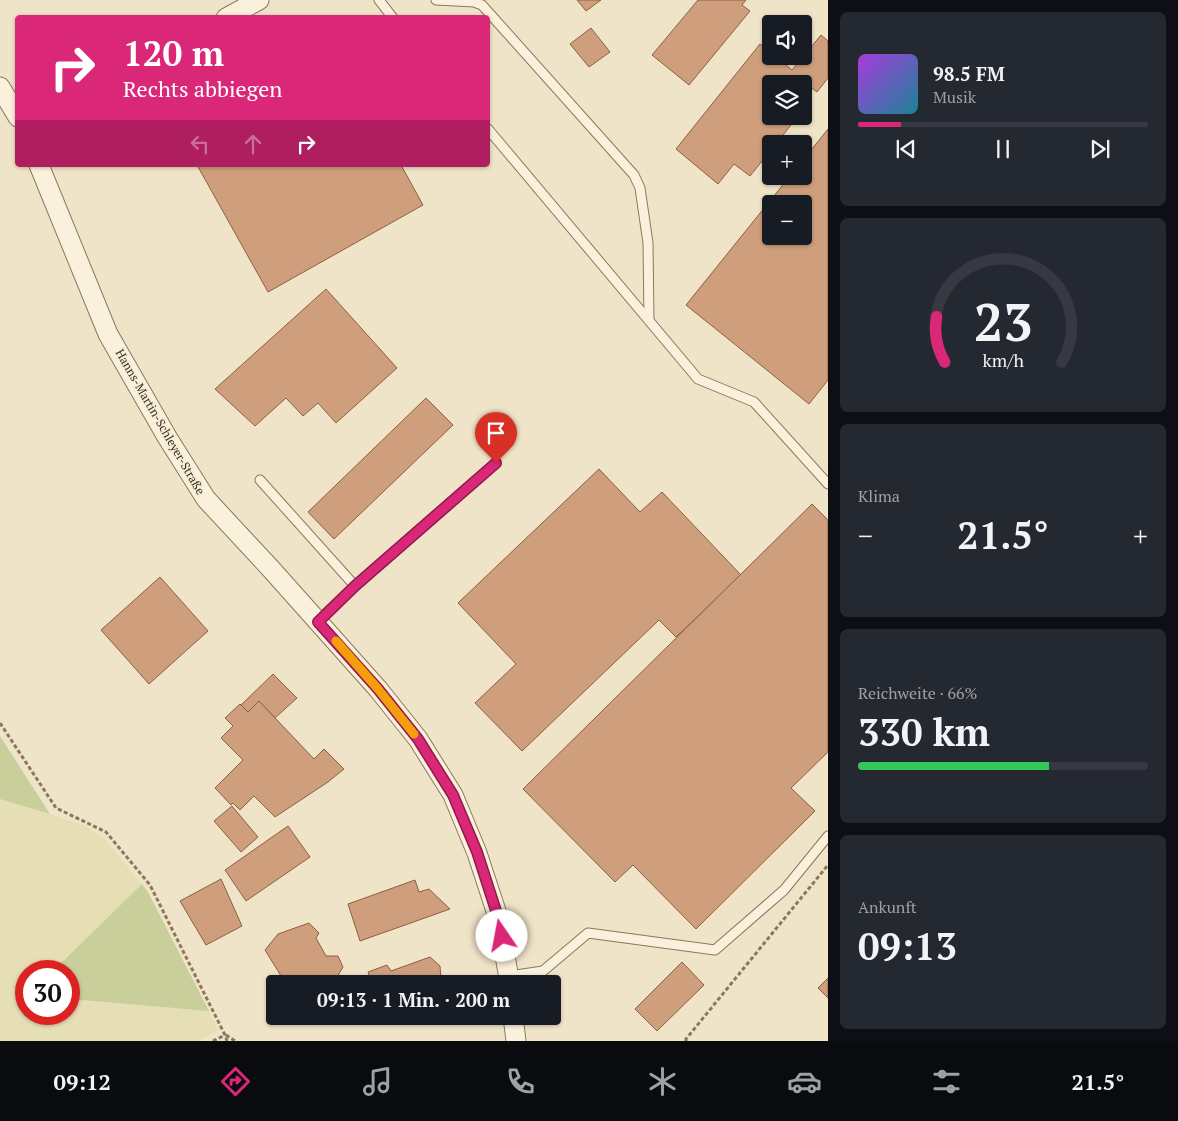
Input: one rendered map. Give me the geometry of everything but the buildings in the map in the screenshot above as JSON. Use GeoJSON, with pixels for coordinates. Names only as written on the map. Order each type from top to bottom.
{"type":"FeatureCollection","features":[{"type":"Feature","properties":{"kind":"street"},"geometry":{"type":"LineString","coordinates":[[232,15],[259,0]]}},
{"type":"Feature","properties":{"kind":"street"},"geometry":{"type":"LineString","coordinates":[[0,86],[15,112]]}},
{"type":"Feature","properties":{"kind":"street","name":"Hanns-Martin-Schleyer-Straße"},"geometry":{"type":"LineString","coordinates":[[40,167],[108,334],[167,437],[206,499],[378,689],[418,739],[453,795],[477,852],[498,917],[509,975]]}},
{"type":"Feature","properties":{"kind":"street"},"geometry":{"type":"LineString","coordinates":[[515,1025],[516,1041]]}},
{"type":"Feature","properties":{"kind":"lane"},"geometry":{"type":"LineString","coordinates":[[379,0],[391,15]]}},
{"type":"Feature","properties":{"kind":"lane"},"geometry":{"type":"LineString","coordinates":[[436,0],[474,2],[482,5],[634,175],[640,188],[648,242],[649,320]]}},
{"type":"Feature","properties":{"kind":"lane"},"geometry":{"type":"LineString","coordinates":[[490,131],[698,379],[754,402],[828,484]]}},
{"type":"Feature","properties":{"kind":"lane"},"geometry":{"type":"LineString","coordinates":[[318,622],[355,586],[496,463]]}},
{"type":"Feature","properties":{"kind":"lane"},"geometry":{"type":"LineString","coordinates":[[260,480],[355,586]]}},
{"type":"Feature","properties":{"kind":"lane"},"geometry":{"type":"LineString","coordinates":[[528,975],[543,971],[588,933],[715,950],[784,890],[828,836]]}},
{"type":"Feature","properties":{"kind":"path"},"geometry":{"type":"LineString","coordinates":[[0,723],[56,808],[106,832],[150,885],[227,1041]]}},
{"type":"Feature","properties":{"kind":"path"},"geometry":{"type":"LineString","coordinates":[[686,1041],[828,865]]}},
{"type":"Feature","properties":{"kind":"path"},"geometry":{"type":"LineString","coordinates":[[213,1041],[225,1035]]}},
{"type":"Feature","properties":{"kind":"path"},"geometry":{"type":"LineString","coordinates":[[225,1035],[235,1041]]}},
{"type":"Feature","properties":{"kind":"shaded area"},"geometry":{"type":"Polygon","coordinates":[[[0,799],[86,826],[104,838],[142,884],[64,960],[15,960],[15,1025],[80,1025],[80,1000],[209,1011],[218,1030],[198,1041],[0,1041],[0,799]]]}},
{"type":"Feature","properties":{"kind":"green space"},"geometry":{"type":"Polygon","coordinates":[[[0,736],[50,814],[0,799],[0,736]]]}},
{"type":"Feature","properties":{"kind":"green space"},"geometry":{"type":"Polygon","coordinates":[[[142,884],[148,892],[209,1011],[80,1000],[80,960],[64,960],[142,884]]]}},
{"type":"Feature","properties":{"kind":"slow traffic"},"geometry":{"type":"LineString","coordinates":[[336,641],[414,734]]}},
{"type":"Feature","properties":{"kind":"route"},"geometry":{"type":"LineString","coordinates":[[496,463],[355,586],[318,622],[378,689],[418,739],[453,795],[477,852],[498,917],[502,936]]}}]}
